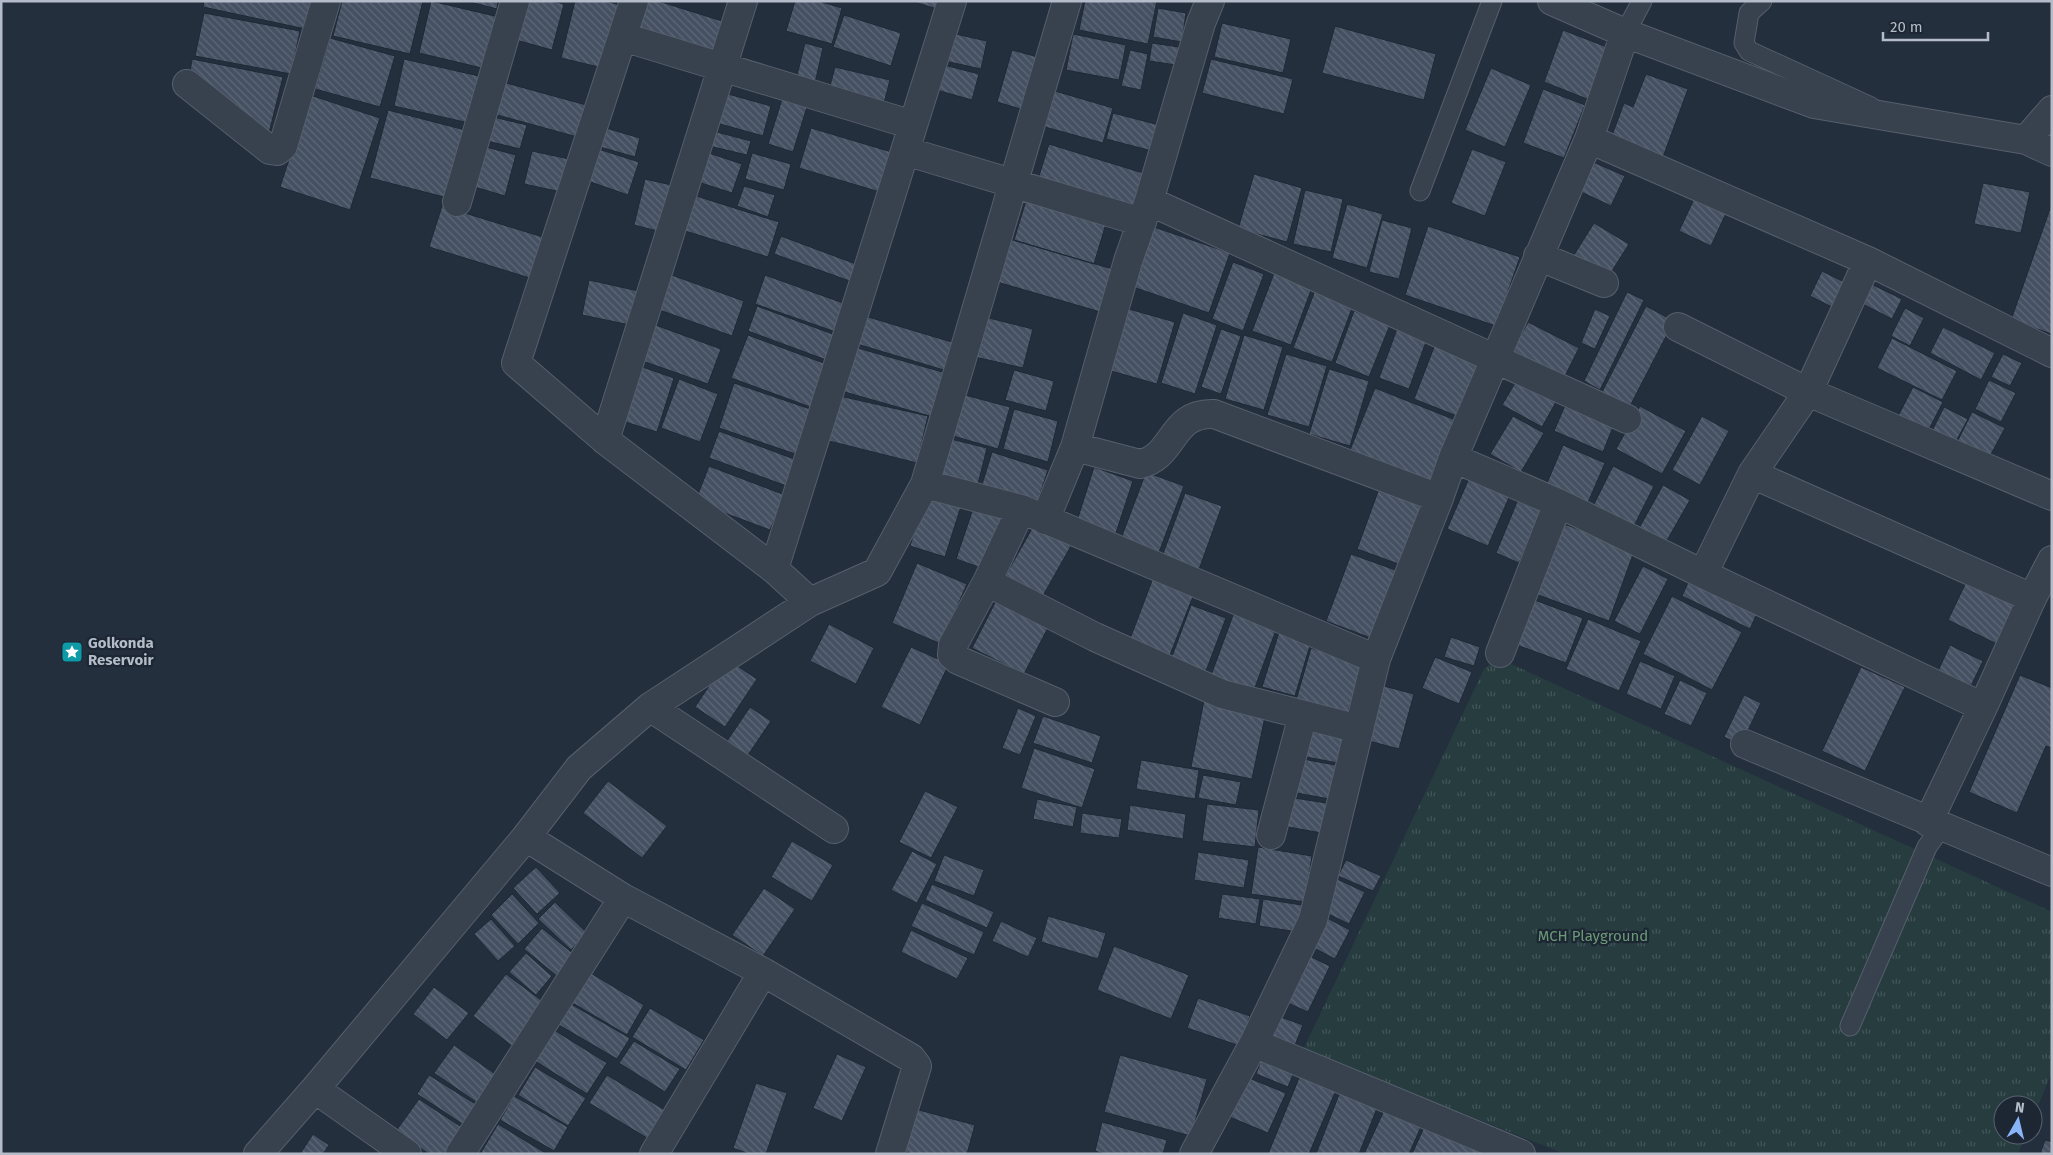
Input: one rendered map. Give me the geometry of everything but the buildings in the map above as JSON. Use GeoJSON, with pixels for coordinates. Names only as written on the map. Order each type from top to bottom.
{"type":"FeatureCollection","features":[{"type":"Feature","properties":{"kind":"street"},"geometry":{"type":"LineString","coordinates":[[187,84],[270,150],[277,151],[283,146],[326,1]]}},
{"type":"Feature","properties":{"kind":"street"},"geometry":{"type":"LineString","coordinates":[[458,202],[515,1]]}},
{"type":"Feature","properties":{"kind":"street"},"geometry":{"type":"LineString","coordinates":[[634,1],[516,363],[604,440],[774,568],[810,602]]}},
{"type":"Feature","properties":{"kind":"street"},"geometry":{"type":"LineString","coordinates":[[604,440],[743,1]]}},
{"type":"Feature","properties":{"kind":"street"},"geometry":{"type":"LineString","coordinates":[[774,568],[952,1]]}},
{"type":"Feature","properties":{"kind":"street"},"geometry":{"type":"LineString","coordinates":[[258,1154],[315,1090],[526,837],[579,768],[650,707],[810,602],[877,572],[925,484],[1066,1]]}},
{"type":"Feature","properties":{"kind":"street"},"geometry":{"type":"LineString","coordinates":[[1045,520],[1074,447],[1128,261],[1146,211],[1201,23],[1210,1]]}},
{"type":"Feature","properties":{"kind":"street"},"geometry":{"type":"LineString","coordinates":[[1552,1],[1590,9],[1625,33],[1814,104],[2026,140],[2052,152]]}},
{"type":"Feature","properties":{"kind":"street"},"geometry":{"type":"LineString","coordinates":[[1194,1154],[1254,1043],[1313,920],[1376,659],[1440,498],[1453,458],[1494,358],[1589,139],[1625,33]]}},
{"type":"Feature","properties":{"kind":"street"},"geometry":{"type":"LineString","coordinates":[[623,37],[914,125]]}},
{"type":"Feature","properties":{"kind":"street"},"geometry":{"type":"LineString","coordinates":[[2026,140],[2052,110]]}},
{"type":"Feature","properties":{"kind":"street"},"geometry":{"type":"LineString","coordinates":[[1589,139],[1868,261],[2052,354]]}},
{"type":"Feature","properties":{"kind":"street"},"geometry":{"type":"LineString","coordinates":[[905,151],[1012,184],[1146,211],[1494,358],[1627,419]]}},
{"type":"Feature","properties":{"kind":"street"},"geometry":{"type":"LineString","coordinates":[[1538,256],[1604,284]]}},
{"type":"Feature","properties":{"kind":"street"},"geometry":{"type":"LineString","coordinates":[[1703,574],[1752,474],[1808,392],[1868,261]]}},
{"type":"Feature","properties":{"kind":"street"},"geometry":{"type":"LineString","coordinates":[[1678,327],[1808,392],[2052,496]]}},
{"type":"Feature","properties":{"kind":"street"},"geometry":{"type":"LineString","coordinates":[[1074,447],[1140,464],[1149,463],[1164,449],[1181,426],[1191,418],[1202,413],[1214,414],[1440,498]]}},
{"type":"Feature","properties":{"kind":"street"},"geometry":{"type":"LineString","coordinates":[[1453,458],[1558,503],[1983,707]]}},
{"type":"Feature","properties":{"kind":"street"},"geometry":{"type":"LineString","coordinates":[[1752,474],[2032,598]]}},
{"type":"Feature","properties":{"kind":"street"},"geometry":{"type":"LineString","coordinates":[[925,484],[1021,509],[1376,659]]}},
{"type":"Feature","properties":{"kind":"street"},"geometry":{"type":"LineString","coordinates":[[1500,653],[1558,503]]}},
{"type":"Feature","properties":{"kind":"street"},"geometry":{"type":"LineString","coordinates":[[1021,509],[987,582],[953,646],[952,655],[958,660],[1055,702]]}},
{"type":"Feature","properties":{"kind":"street"},"geometry":{"type":"LineString","coordinates":[[1934,825],[1983,707],[2032,598],[2052,560]]}},
{"type":"Feature","properties":{"kind":"street"},"geometry":{"type":"LineString","coordinates":[[987,582],[1095,637],[1222,694],[1359,729]]}},
{"type":"Feature","properties":{"kind":"street"},"geometry":{"type":"LineString","coordinates":[[650,707],[834,829]]}},
{"type":"Feature","properties":{"kind":"street"},"geometry":{"type":"LineString","coordinates":[[1270,835],[1303,715]]}},
{"type":"Feature","properties":{"kind":"street"},"geometry":{"type":"LineString","coordinates":[[1745,744],[1934,825],[2052,872]]}},
{"type":"Feature","properties":{"kind":"street"},"geometry":{"type":"LineString","coordinates":[[526,837],[623,898],[763,972],[911,1058],[917,1066],[890,1154]]}},
{"type":"Feature","properties":{"kind":"street"},"geometry":{"type":"LineString","coordinates":[[460,1154],[623,898]]}},
{"type":"Feature","properties":{"kind":"street"},"geometry":{"type":"LineString","coordinates":[[654,1154],[763,972]]}},
{"type":"Feature","properties":{"kind":"street"},"geometry":{"type":"LineString","coordinates":[[1254,1043],[1493,1149],[1521,1154]]}},
{"type":"Feature","properties":{"kind":"street"},"geometry":{"type":"LineString","coordinates":[[315,1090],[407,1154]]}},
{"type":"Feature","properties":{"kind":"lane"},"geometry":{"type":"LineString","coordinates":[[1420,191],[1492,1]]}},
{"type":"Feature","properties":{"kind":"lane"},"geometry":{"type":"LineString","coordinates":[[1625,33],[1642,1]]}},
{"type":"Feature","properties":{"kind":"lane"},"geometry":{"type":"LineString","coordinates":[[1762,1],[1749,13],[1744,43],[1749,51],[1893,117]]}},
{"type":"Feature","properties":{"kind":"lane"},"geometry":{"type":"LineString","coordinates":[[1850,1026],[1927,847],[1934,825]]}},
{"type":"Feature","properties":{"kind":"green space","name":"MCH Playground"},"geometry":{"type":"Polygon","coordinates":[[[1498,658],[2052,912],[2052,1072],[2042,1095],[1993,1095],[1993,1145],[2022,1145],[2018,1154],[1565,1154],[1303,1050],[1484,669],[1498,658]]]}},
{"type":"Feature","properties":{"kind":"place","name":"Golkonda Reservoir"},"geometry":{"type":"Point","coordinates":[72,652]}}]}
